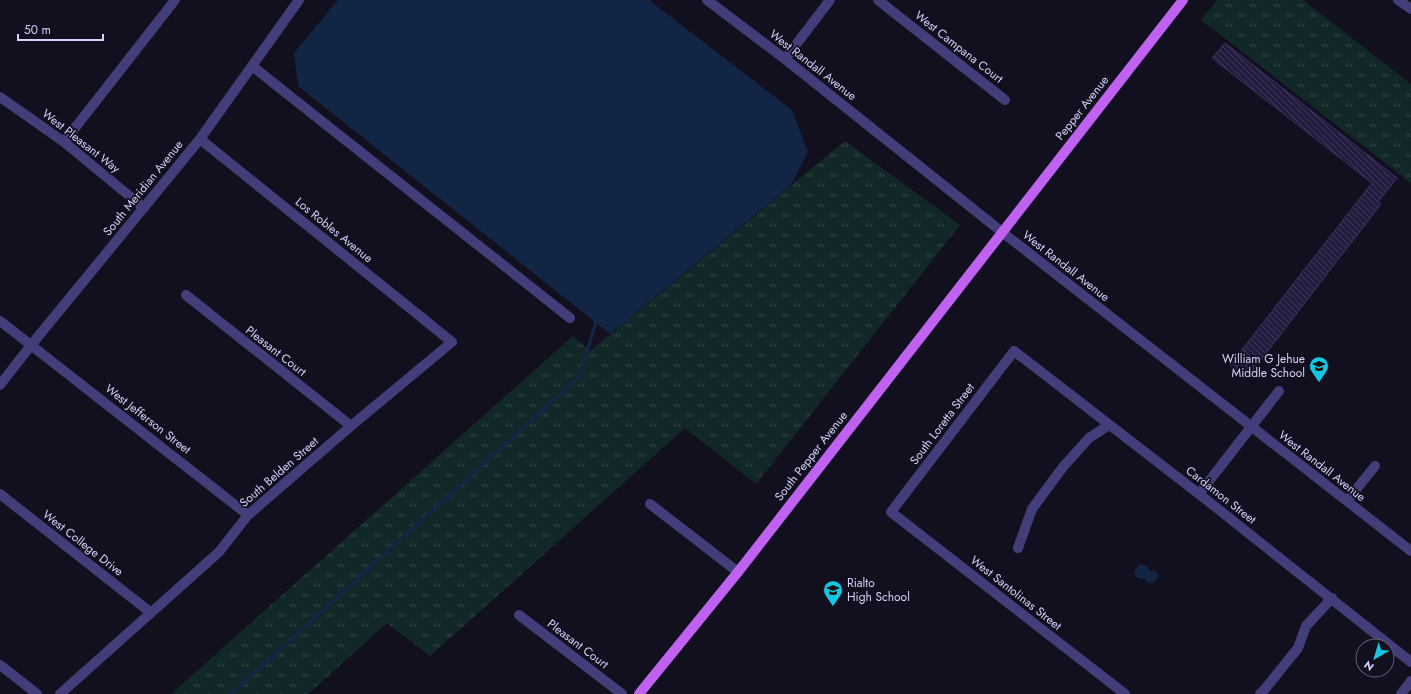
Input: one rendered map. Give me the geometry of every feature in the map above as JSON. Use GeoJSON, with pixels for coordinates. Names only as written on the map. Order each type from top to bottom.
{"type":"FeatureCollection","features":[{"type":"Feature","properties":{"kind":"main road","name":"Pepper Avenue"},"geometry":{"type":"LineString","coordinates":[[1002,232],[1183,0]]}},
{"type":"Feature","properties":{"kind":"main road","name":"South Pepper Avenue"},"geometry":{"type":"LineString","coordinates":[[639,694],[738,572],[1002,232]]}},
{"type":"Feature","properties":{"kind":"street"},"geometry":{"type":"LineString","coordinates":[[64,142],[175,0]]}},
{"type":"Feature","properties":{"kind":"street","name":"South Meridian Avenue"},"geometry":{"type":"LineString","coordinates":[[0,385],[200,139],[299,0]]}},
{"type":"Feature","properties":{"kind":"street","name":"West Randall Avenue"},"geometry":{"type":"LineString","coordinates":[[707,0],[785,59],[1002,232],[1411,552]]}},
{"type":"Feature","properties":{"kind":"street"},"geometry":{"type":"LineString","coordinates":[[785,59],[830,0]]}},
{"type":"Feature","properties":{"kind":"street","name":"West Campana Court"},"geometry":{"type":"LineString","coordinates":[[878,0],[1005,100]]}},
{"type":"Feature","properties":{"kind":"street"},"geometry":{"type":"LineString","coordinates":[[1398,0],[1411,9]]}},
{"type":"Feature","properties":{"kind":"street"},"geometry":{"type":"LineString","coordinates":[[252,66],[570,318]]}},
{"type":"Feature","properties":{"kind":"street","name":"West Pleasant Way"},"geometry":{"type":"LineString","coordinates":[[0,97],[64,142],[144,208]]}},
{"type":"Feature","properties":{"kind":"street","name":"Los Robles Avenue"},"geometry":{"type":"LineString","coordinates":[[200,139],[452,342]]}},
{"type":"Feature","properties":{"kind":"street","name":"Pleasant Court"},"geometry":{"type":"LineString","coordinates":[[186,295],[351,426]]}},
{"type":"Feature","properties":{"kind":"street","name":"West Jefferson Street"},"geometry":{"type":"LineString","coordinates":[[0,321],[32,344],[248,515]]}},
{"type":"Feature","properties":{"kind":"street","name":"South Belden Street"},"geometry":{"type":"LineString","coordinates":[[60,694],[150,612],[219,552],[248,515],[351,426],[452,342]]}},
{"type":"Feature","properties":{"kind":"street","name":"Cardamon Street"},"geometry":{"type":"LineString","coordinates":[[1014,351],[1332,598],[1411,662]]}},
{"type":"Feature","properties":{"kind":"street","name":"South Loretta Street"},"geometry":{"type":"LineString","coordinates":[[891,512],[1014,351]]}},
{"type":"Feature","properties":{"kind":"street"},"geometry":{"type":"LineString","coordinates":[[1199,494],[1279,391]]}},
{"type":"Feature","properties":{"kind":"street"},"geometry":{"type":"LineString","coordinates":[[1018,548],[1032,510],[1062,467],[1089,438],[1109,424]]}},
{"type":"Feature","properties":{"kind":"street"},"geometry":{"type":"LineString","coordinates":[[1347,501],[1375,466]]}},
{"type":"Feature","properties":{"kind":"street","name":"West College Drive"},"geometry":{"type":"LineString","coordinates":[[0,494],[150,612]]}},
{"type":"Feature","properties":{"kind":"street"},"geometry":{"type":"LineString","coordinates":[[650,504],[738,572]]}},
{"type":"Feature","properties":{"kind":"street","name":"West Santolinas Street"},"geometry":{"type":"LineString","coordinates":[[891,512],[1125,694]]}},
{"type":"Feature","properties":{"kind":"street"},"geometry":{"type":"LineString","coordinates":[[1260,694],[1298,648],[1306,626],[1332,598]]}},
{"type":"Feature","properties":{"kind":"street","name":"Pleasant Court"},"geometry":{"type":"LineString","coordinates":[[519,615],[622,694]]}},
{"type":"Feature","properties":{"kind":"street"},"geometry":{"type":"LineString","coordinates":[[0,665],[37,694]]}},
{"type":"Feature","properties":{"kind":"street"},"geometry":{"type":"LineString","coordinates":[[1401,694],[1411,681]]}},
{"type":"Feature","properties":{"kind":"green space"},"geometry":{"type":"Polygon","coordinates":[[[1217,0],[1303,0],[1411,84],[1411,183],[1201,20],[1217,0]]]}},
{"type":"Feature","properties":{"kind":"green space"},"geometry":{"type":"Polygon","coordinates":[[[845,141],[960,225],[756,484],[685,428],[430,656],[387,623],[308,694],[171,694],[573,336],[590,351],[845,141]]]}},
{"type":"Feature","properties":{"kind":"water"},"geometry":{"type":"Polygon","coordinates":[[[338,0],[649,0],[792,110],[808,152],[791,185],[610,334],[298,86],[294,53],[338,0]]]}},
{"type":"Feature","properties":{"kind":"water"},"geometry":{"type":"Polygon","coordinates":[[[1140,564],[1146,566],[1151,571],[1154,570],[1158,573],[1159,576],[1153,583],[1150,584],[1143,578],[1141,579],[1135,576],[1134,571],[1140,564]]]}},
{"type":"Feature","properties":{"kind":"building"},"geometry":{"type":"Polygon","coordinates":[[[1225,43],[1397,178],[1378,202],[1381,204],[1247,378],[1230,365],[1372,183],[1212,58],[1225,43]]]}},
{"type":"Feature","properties":{"kind":"waterway"},"geometry":{"type":"LineString","coordinates":[[231,694],[579,377],[596,322]]}},
{"type":"Feature","properties":{"kind":"place","name":"William G Jehue Middle School"},"geometry":{"type":"Point","coordinates":[1319,383]}},
{"type":"Feature","properties":{"kind":"place","name":"Rialto High School"},"geometry":{"type":"Point","coordinates":[833,607]}}]}
